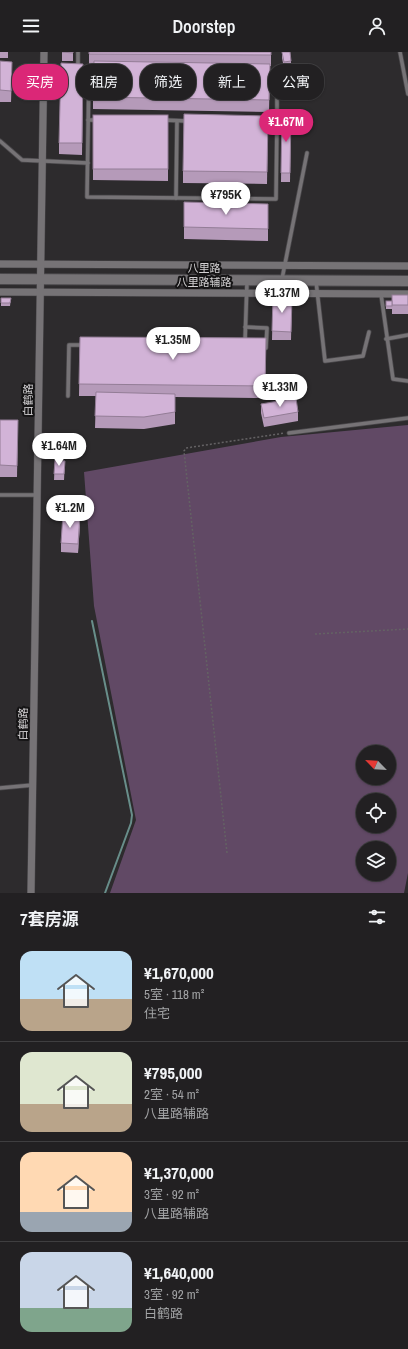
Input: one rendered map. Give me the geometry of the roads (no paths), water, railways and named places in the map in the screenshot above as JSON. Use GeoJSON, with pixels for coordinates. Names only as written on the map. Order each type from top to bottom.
{"type":"FeatureCollection","features":[{"type":"Feature","properties":{"kind":"main road","name":"八里路"},"geometry":{"type":"LineString","coordinates":[[0,279],[408,280]]}},
{"type":"Feature","properties":{"kind":"street","name":"白鹤路"},"geometry":{"type":"LineString","coordinates":[[44,52],[44,64]]}},
{"type":"Feature","properties":{"kind":"street","name":"白鹤路"},"geometry":{"type":"LineString","coordinates":[[31,893],[43,100]]}},
{"type":"Feature","properties":{"kind":"street","name":"八里路辅路"},"geometry":{"type":"LineString","coordinates":[[0,264],[408,266]]}},
{"type":"Feature","properties":{"kind":"street","name":"八里路辅路"},"geometry":{"type":"LineString","coordinates":[[0,292],[408,294]]}},
{"type":"Feature","properties":{"kind":"lane"},"geometry":{"type":"LineString","coordinates":[[78,52],[78,64]]}},
{"type":"Feature","properties":{"kind":"lane"},"geometry":{"type":"LineString","coordinates":[[400,52],[408,94]]}},
{"type":"Feature","properties":{"kind":"lane"},"geometry":{"type":"LineString","coordinates":[[88,100],[87,197],[276,199],[277,72],[262,72]]}},
{"type":"Feature","properties":{"kind":"lane"},"geometry":{"type":"LineString","coordinates":[[88,120],[103,120]]}},
{"type":"Feature","properties":{"kind":"lane"},"geometry":{"type":"LineString","coordinates":[[155,120],[192,121]]}},
{"type":"Feature","properties":{"kind":"lane"},"geometry":{"type":"LineString","coordinates":[[176,198],[177,120]]}},
{"type":"Feature","properties":{"kind":"lane"},"geometry":{"type":"LineString","coordinates":[[261,121],[277,121]]}},
{"type":"Feature","properties":{"kind":"lane"},"geometry":{"type":"LineString","coordinates":[[0,141],[22,160],[88,163]]}},
{"type":"Feature","properties":{"kind":"lane"},"geometry":{"type":"LineString","coordinates":[[282,280],[307,153]]}},
{"type":"Feature","properties":{"kind":"lane"},"geometry":{"type":"LineString","coordinates":[[245,347],[247,280]]}},
{"type":"Feature","properties":{"kind":"lane"},"geometry":{"type":"LineString","coordinates":[[316,280],[325,361],[363,356],[369,332]]}},
{"type":"Feature","properties":{"kind":"lane"},"geometry":{"type":"LineString","coordinates":[[381,294],[392,379],[408,381]]}},
{"type":"Feature","properties":{"kind":"lane"},"geometry":{"type":"LineString","coordinates":[[245,327],[267,328],[266,348],[259,348]]}},
{"type":"Feature","properties":{"kind":"lane"},"geometry":{"type":"LineString","coordinates":[[386,339],[408,335]]}},
{"type":"Feature","properties":{"kind":"lane"},"geometry":{"type":"LineString","coordinates":[[68,396],[69,345],[93,345]]}},
{"type":"Feature","properties":{"kind":"lane"},"geometry":{"type":"LineString","coordinates":[[289,434],[408,418]]}},
{"type":"Feature","properties":{"kind":"lane"},"geometry":{"type":"LineString","coordinates":[[0,496],[37,495]]}},
{"type":"Feature","properties":{"kind":"lane"},"geometry":{"type":"LineString","coordinates":[[0,788],[33,785]]}},
{"type":"Feature","properties":{"kind":"waterway"},"geometry":{"type":"LineString","coordinates":[[92,621],[132,815],[131,823],[105,893]]}}]}
